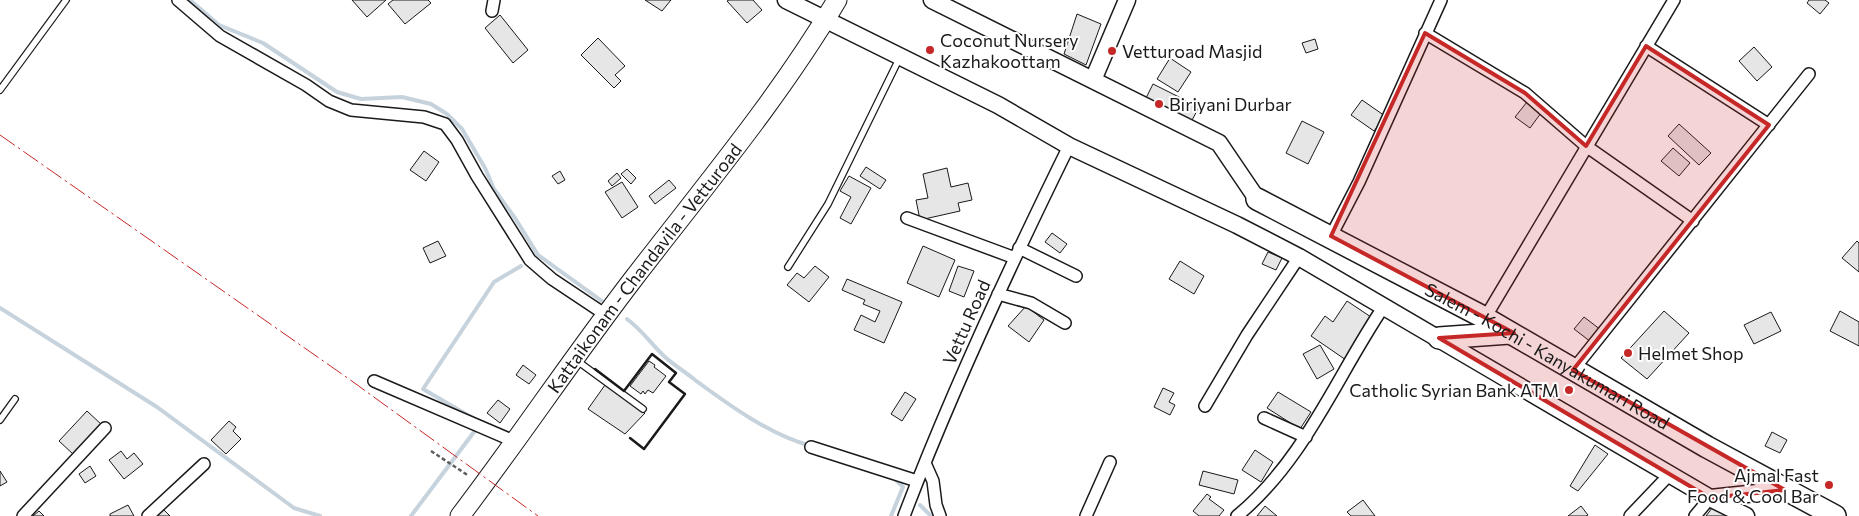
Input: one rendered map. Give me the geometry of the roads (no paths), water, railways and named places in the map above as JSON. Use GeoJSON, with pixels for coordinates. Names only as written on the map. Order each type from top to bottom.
{"type":"FeatureCollection","features":[{"type":"Feature","properties":{"kind":"highway","name":"Salem - Kochi - Kanyakumari Road"},"geometry":{"type":"LineString","coordinates":[[1257,199],[1485,318],[1785,490],[1835,516]]}},
{"type":"Feature","properties":{"kind":"highway"},"geometry":{"type":"LineString","coordinates":[[1439,338],[1510,333]]}},
{"type":"Feature","properties":{"kind":"main road","name":"Kattaikonam - Chandavila - Vetturoad"},"geometry":{"type":"LineString","coordinates":[[460,516],[516,442],[606,315],[771,99],[837,0]]}},
{"type":"Feature","properties":{"kind":"street"},"geometry":{"type":"LineString","coordinates":[[178,0],[220,36],[306,85],[330,101],[351,110],[424,117],[445,124],[457,140],[477,176],[530,260],[552,279],[606,315]]}},
{"type":"Feature","properties":{"kind":"street"},"geometry":{"type":"LineString","coordinates":[[786,0],[998,105],[1069,146],[1237,225],[1299,257],[1710,498],[1746,516]]}},
{"type":"Feature","properties":{"kind":"street"},"geometry":{"type":"LineString","coordinates":[[932,0],[949,4],[1093,80],[1219,143],[1257,199]]}},
{"type":"Feature","properties":{"kind":"street"},"geometry":{"type":"LineString","coordinates":[[1093,80],[1127,0]]}},
{"type":"Feature","properties":{"kind":"street"},"geometry":{"type":"LineString","coordinates":[[1330,236],[1359,182],[1441,0]]}},
{"type":"Feature","properties":{"kind":"street"},"geometry":{"type":"LineString","coordinates":[[1485,318],[1674,0]]}},
{"type":"Feature","properties":{"kind":"street"},"geometry":{"type":"LineString","coordinates":[[1425,33],[1525,93],[1586,146],[1693,221]]}},
{"type":"Feature","properties":{"kind":"street"},"geometry":{"type":"LineString","coordinates":[[1646,46],[1770,125]]}},
{"type":"Feature","properties":{"kind":"street"},"geometry":{"type":"LineString","coordinates":[[1573,370],[1809,74]]}},
{"type":"Feature","properties":{"kind":"street","name":"Vettu Road"},"geometry":{"type":"LineString","coordinates":[[904,516],[945,412],[1017,253],[1069,146]]}},
{"type":"Feature","properties":{"kind":"street"},"geometry":{"type":"LineString","coordinates":[[907,218],[1017,253],[1076,276]]}},
{"type":"Feature","properties":{"kind":"street"},"geometry":{"type":"LineString","coordinates":[[1205,406],[1247,335],[1299,257]]}},
{"type":"Feature","properties":{"kind":"street"},"geometry":{"type":"LineString","coordinates":[[998,294],[1031,303],[1065,323]]}},
{"type":"Feature","properties":{"kind":"street"},"geometry":{"type":"LineString","coordinates":[[1238,516],[1254,502],[1283,469],[1306,437],[1368,329],[1384,306]]}},
{"type":"Feature","properties":{"kind":"street"},"geometry":{"type":"LineString","coordinates":[[374,381],[516,442]]}},
{"type":"Feature","properties":{"kind":"street"},"geometry":{"type":"LineString","coordinates":[[1264,418],[1306,437]]}},
{"type":"Feature","properties":{"kind":"street"},"geometry":{"type":"LineString","coordinates":[[23,516],[105,428]]}},
{"type":"Feature","properties":{"kind":"street"},"geometry":{"type":"LineString","coordinates":[[811,447],[918,481]]}},
{"type":"Feature","properties":{"kind":"street"},"geometry":{"type":"LineString","coordinates":[[924,462],[933,480],[936,505],[940,516]]}},
{"type":"Feature","properties":{"kind":"street"},"geometry":{"type":"LineString","coordinates":[[1086,516],[1110,462]]}},
{"type":"Feature","properties":{"kind":"street"},"geometry":{"type":"LineString","coordinates":[[148,516],[204,464]]}},
{"type":"Feature","properties":{"kind":"street"},"geometry":{"type":"LineString","coordinates":[[1630,516],[1670,474]]}},
{"type":"Feature","properties":{"kind":"street"},"geometry":{"type":"LineString","coordinates":[[1696,516],[1710,498],[1785,490]]}},
{"type":"Feature","properties":{"kind":"lane"},"geometry":{"type":"LineString","coordinates":[[0,90],[66,0]]}},
{"type":"Feature","properties":{"kind":"lane"},"geometry":{"type":"LineString","coordinates":[[788,267],[832,196],[900,58]]}},
{"type":"Feature","properties":{"kind":"lane"},"geometry":{"type":"LineString","coordinates":[[574,358],[643,409]]}},
{"type":"Feature","properties":{"kind":"lane"},"geometry":{"type":"LineString","coordinates":[[0,420],[15,399]]}},
{"type":"Feature","properties":{"kind":"waterway"},"geometry":{"type":"LineString","coordinates":[[190,0],[219,25],[263,43],[337,92],[361,99],[402,97],[431,104],[447,114],[462,129],[485,168],[494,189],[538,255],[606,304]]}},
{"type":"Feature","properties":{"kind":"waterway"},"geometry":{"type":"LineString","coordinates":[[471,417],[423,389],[494,282],[521,266]]}},
{"type":"Feature","properties":{"kind":"waterway"},"geometry":{"type":"LineString","coordinates":[[0,308],[157,407],[294,508],[320,516]]}},
{"type":"Feature","properties":{"kind":"waterway"},"geometry":{"type":"LineString","coordinates":[[627,319],[668,360],[722,399],[780,435],[811,446]]}},
{"type":"Feature","properties":{"kind":"waterway"},"geometry":{"type":"LineString","coordinates":[[411,516],[477,428]]}},
{"type":"Feature","properties":{"kind":"waterway"},"geometry":{"type":"LineString","coordinates":[[891,516],[903,487],[894,478]]}},
{"type":"Feature","properties":{"kind":"waterway"},"geometry":{"type":"LineString","coordinates":[[920,505],[931,516]]}},
{"type":"Feature","properties":{"kind":"place","name":"Coconut Nursery Kazhakoottam"},"geometry":{"type":"Point","coordinates":[930,50]}},
{"type":"Feature","properties":{"kind":"place","name":"Vetturoad Masjid"},"geometry":{"type":"Point","coordinates":[1112,51]}},
{"type":"Feature","properties":{"kind":"place","name":"Biriyani Durbar"},"geometry":{"type":"Point","coordinates":[1159,104]}},
{"type":"Feature","properties":{"kind":"place","name":"Helmet Shop"},"geometry":{"type":"Point","coordinates":[1628,353]}},
{"type":"Feature","properties":{"kind":"place","name":"Catholic Syrian Bank ATM"},"geometry":{"type":"Point","coordinates":[1569,390]}},
{"type":"Feature","properties":{"kind":"place","name":"Ajmal Fast Food & Cool Bar"},"geometry":{"type":"Point","coordinates":[1829,485]}}]}
